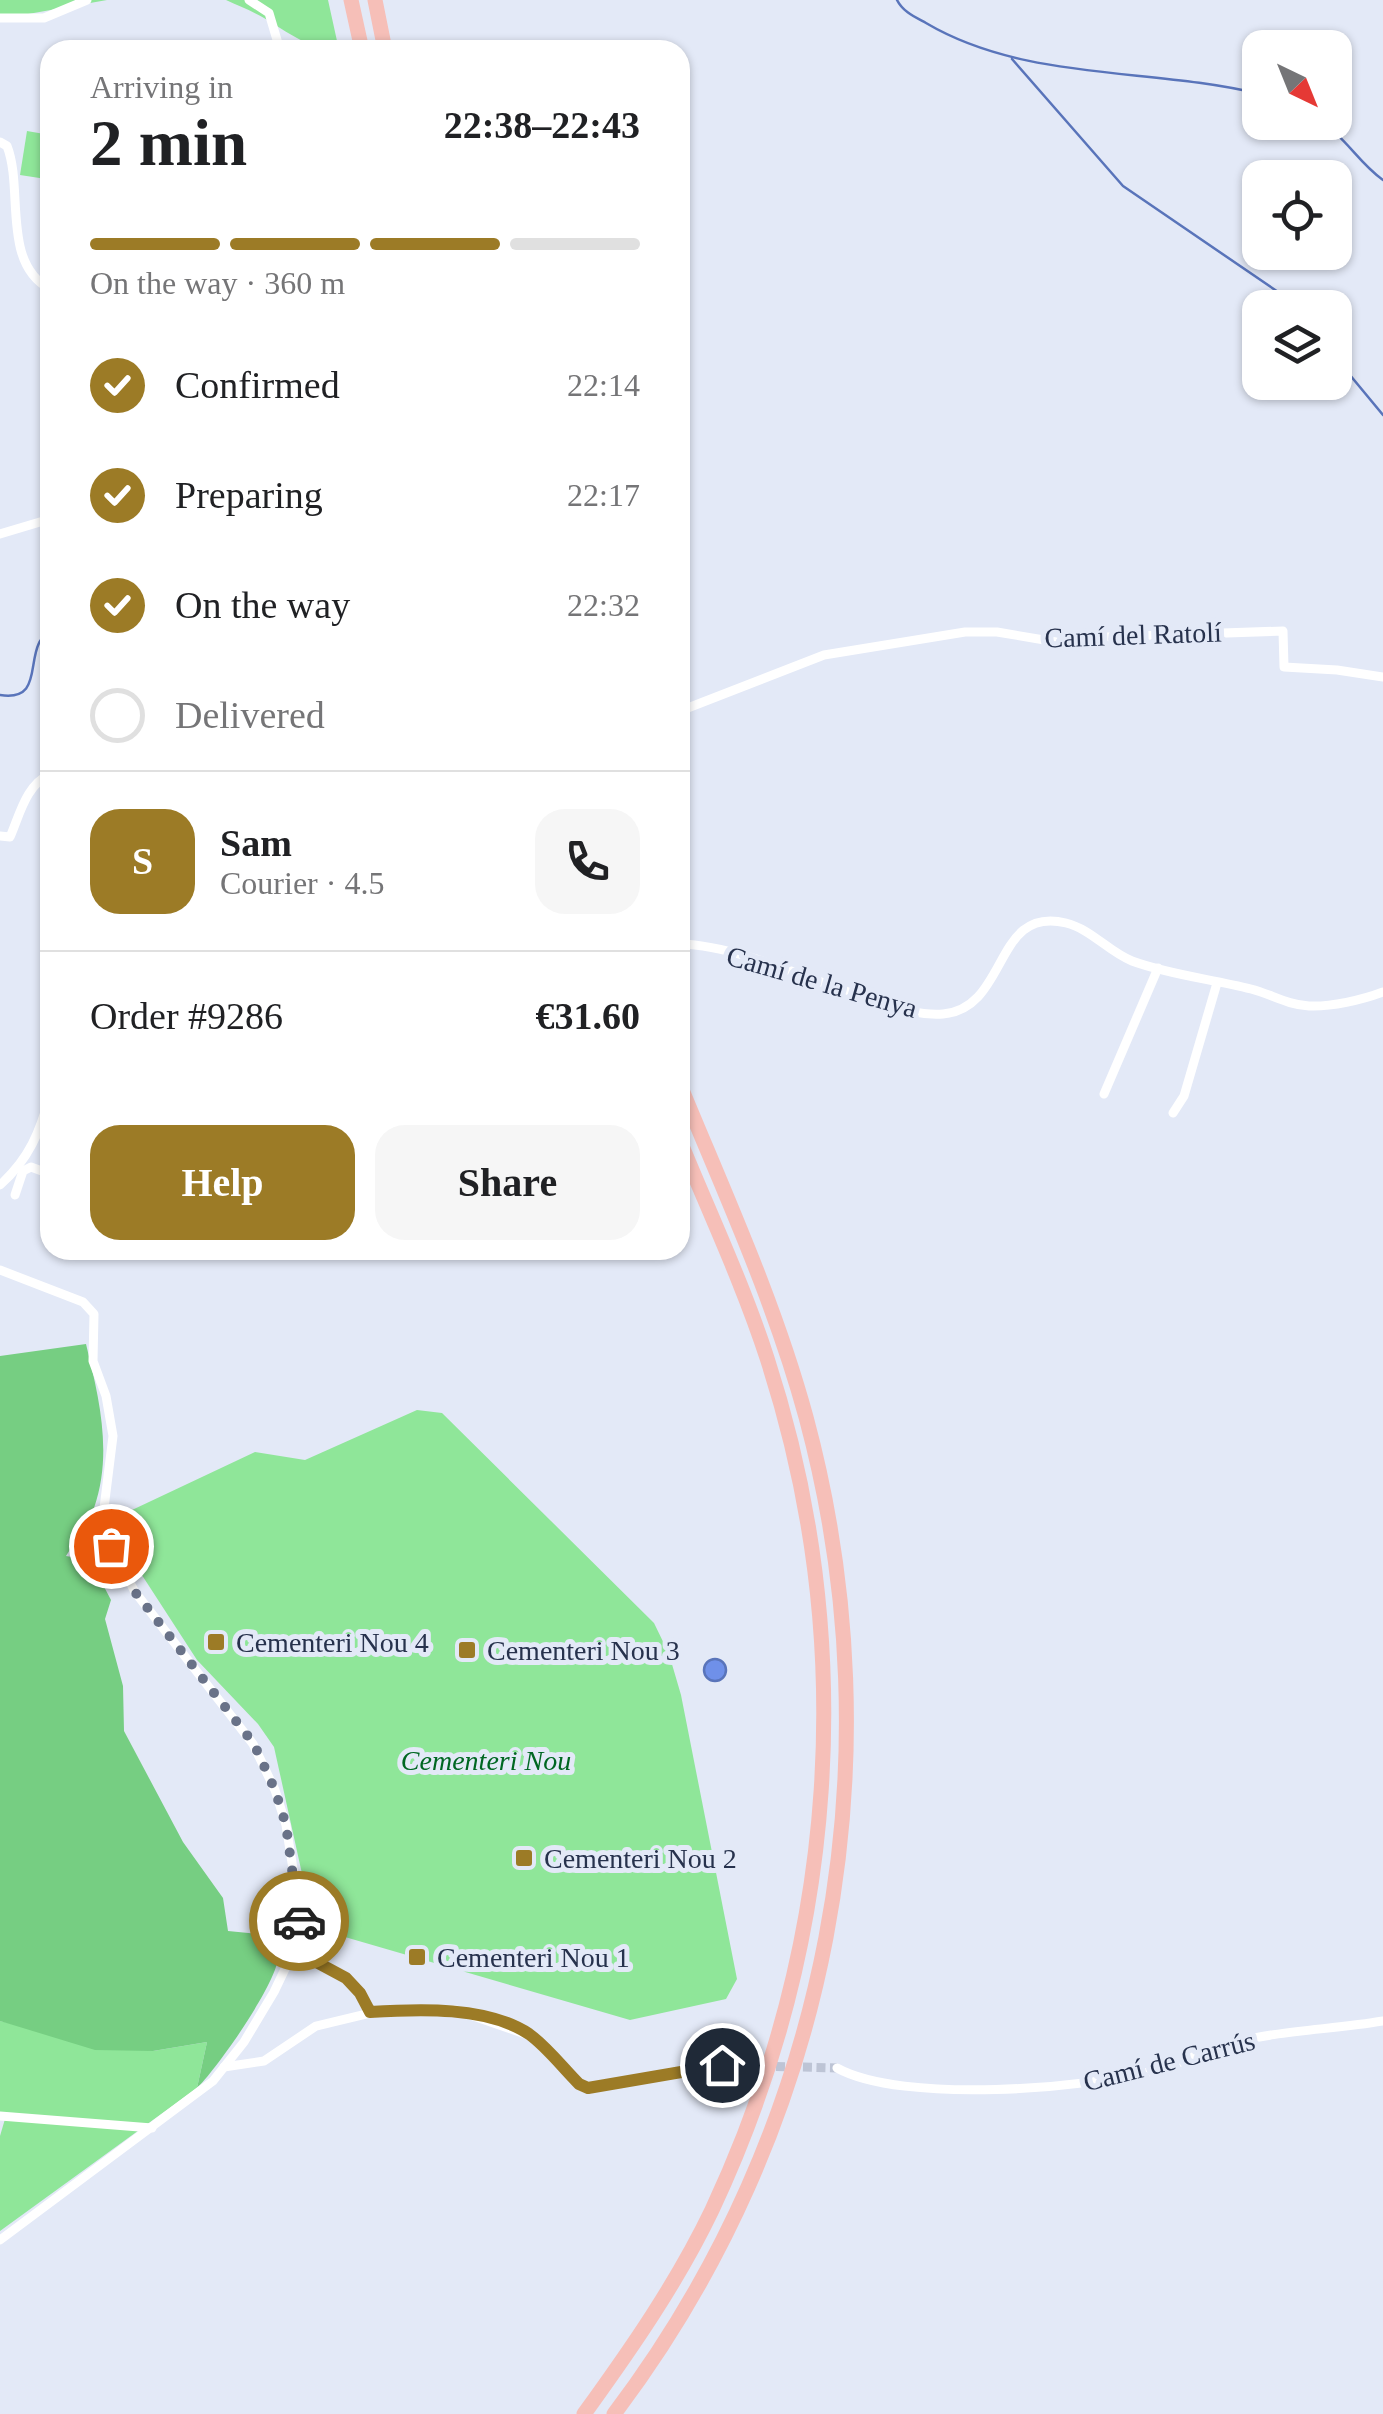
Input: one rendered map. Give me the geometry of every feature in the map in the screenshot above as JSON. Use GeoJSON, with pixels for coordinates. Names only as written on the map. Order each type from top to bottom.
{"type":"FeatureCollection","features":[{"type":"Feature","properties":{"kind":"highway"},"geometry":{"type":"LineString","coordinates":[[351,0],[360,40]]}},
{"type":"Feature","properties":{"kind":"highway"},"geometry":{"type":"LineString","coordinates":[[375,0],[383,40]]}},
{"type":"Feature","properties":{"kind":"highway"},"geometry":{"type":"LineString","coordinates":[[614,2414],[655,2358],[732,2223],[788,2087],[804,2035],[836,1891],[845,1786],[844,1640],[827,1510],[807,1420],[767,1300],[690,1109]]}},
{"type":"Feature","properties":{"kind":"highway"},"geometry":{"type":"LineString","coordinates":[[584,2414],[656,2310],[711,2212],[759,2094],[793,1989],[822,1810],[824,1660],[806,1518],[786,1426],[750,1312],[690,1165]]}},
{"type":"Feature","properties":{"kind":"street"},"geometry":{"type":"LineString","coordinates":[[0,18],[44,18],[87,0]]}},
{"type":"Feature","properties":{"kind":"street"},"geometry":{"type":"LineString","coordinates":[[248,0],[268,13],[277,40]]}},
{"type":"Feature","properties":{"kind":"street"},"geometry":{"type":"LineString","coordinates":[[0,142],[7,146],[12,159],[18,238],[28,268],[40,283]]}},
{"type":"Feature","properties":{"kind":"street"},"geometry":{"type":"LineString","coordinates":[[0,534],[40,522]]}},
{"type":"Feature","properties":{"kind":"street","name":"Camí del Ratolí"},"geometry":{"type":"LineString","coordinates":[[690,707],[824,655],[965,632],[997,632],[1062,643],[1108,637],[1282,631],[1284,668],[1383,677]]}},
{"type":"Feature","properties":{"kind":"street"},"geometry":{"type":"LineString","coordinates":[[0,836],[10,837],[29,792],[40,778]]}},
{"type":"Feature","properties":{"kind":"street","name":"Camí de la Penya"},"geometry":{"type":"LineString","coordinates":[[690,946],[737,955],[910,1012],[946,1014],[975,1002],[989,987],[1014,938],[1029,925],[1049,922],[1068,924],[1130,960],[1251,989],[1294,1004],[1314,1006],[1383,992]]}},
{"type":"Feature","properties":{"kind":"street"},"geometry":{"type":"LineString","coordinates":[[1104,1094],[1158,968]]}},
{"type":"Feature","properties":{"kind":"street"},"geometry":{"type":"LineString","coordinates":[[1174,1113],[1184,1096],[1216,983]]}},
{"type":"Feature","properties":{"kind":"street"},"geometry":{"type":"LineString","coordinates":[[15,1196],[40,1131]]}},
{"type":"Feature","properties":{"kind":"street"},"geometry":{"type":"LineString","coordinates":[[0,1185],[27,1157]]}},
{"type":"Feature","properties":{"kind":"street"},"geometry":{"type":"LineString","coordinates":[[24,1171],[40,1171]]}},
{"type":"Feature","properties":{"kind":"street"},"geometry":{"type":"LineString","coordinates":[[0,1270],[82,1302],[94,1314],[94,1361],[106,1396],[113,1436],[104,1516],[111,1546],[135,1592],[254,1744],[286,1825],[300,1913],[294,1950],[264,2009],[213,2081],[0,2240]]}},
{"type":"Feature","properties":{"kind":"street"},"geometry":{"type":"LineString","coordinates":[[294,1950],[346,1978],[370,2012]]}},
{"type":"Feature","properties":{"kind":"street"},"geometry":{"type":"LineString","coordinates":[[224,2067],[264,2061],[316,2026],[370,2012],[456,2010],[531,2036],[579,2084],[588,2088],[722,2065]]}},
{"type":"Feature","properties":{"kind":"street","name":"Camí de Carrús"},"geometry":{"type":"LineString","coordinates":[[836,2068],[896,2084],[968,2091],[1096,2083],[1162,2068],[1224,2044],[1383,2021]]}},
{"type":"Feature","properties":{"kind":"street"},"geometry":{"type":"LineString","coordinates":[[0,2116],[152,2128]]}},
{"type":"Feature","properties":{"kind":"green space"},"geometry":{"type":"Polygon","coordinates":[[[0,0],[107,0],[0,19],[0,0]]]}},
{"type":"Feature","properties":{"kind":"green space"},"geometry":{"type":"Polygon","coordinates":[[[226,0],[328,0],[337,40],[301,40],[226,0]]]}},
{"type":"Feature","properties":{"kind":"green space"},"geometry":{"type":"Polygon","coordinates":[[[27,131],[40,133],[40,178],[20,175],[27,131]]]}},
{"type":"Feature","properties":{"kind":"green space"},"geometry":{"type":"Polygon","coordinates":[[[86,1344],[99,1405],[103,1467],[94,1508],[66,1556],[90,1560],[111,1600],[105,1619],[123,1686],[124,1731],[183,1842],[223,1898],[228,1931],[270,1935],[278,1954],[276,1968],[258,2004],[197,2088],[207,2042],[153,2051],[95,2050],[0,2021],[0,1356],[86,1344]]]}},
{"type":"Feature","properties":{"kind":"green space","name":"Cementeri Nou"},"geometry":{"type":"Polygon","coordinates":[[[417,1410],[442,1413],[654,1623],[669,1654],[681,1695],[737,1979],[726,1999],[630,2020],[314,1928],[274,1747],[258,1724],[197,1660],[125,1549],[146,1538],[132,1510],[255,1452],[305,1460],[417,1410]]]}},
{"type":"Feature","properties":{"kind":"green space"},"geometry":{"type":"Polygon","coordinates":[[[0,2021],[153,2051],[207,2042],[197,2088],[0,2231],[0,2136],[5,2119],[0,2118],[0,2021]]]}},
{"type":"Feature","properties":{"kind":"water"},"geometry":{"type":"Polygon","coordinates":[[[715,1659],[723,1662],[723,1678],[715,1681],[707,1678],[704,1670],[707,1662],[715,1659]]]}},
{"type":"Feature","properties":{"kind":"waterway"},"geometry":{"type":"LineString","coordinates":[[897,0],[906,11],[926,23],[1005,55],[1242,91]]}},
{"type":"Feature","properties":{"kind":"waterway"},"geometry":{"type":"LineString","coordinates":[[1012,59],[1123,186],[1275,290]]}},
{"type":"Feature","properties":{"kind":"waterway"},"geometry":{"type":"LineString","coordinates":[[1343,140],[1383,180]]}},
{"type":"Feature","properties":{"kind":"waterway"},"geometry":{"type":"LineString","coordinates":[[1352,378],[1383,415]]}},
{"type":"Feature","properties":{"kind":"waterway"},"geometry":{"type":"LineString","coordinates":[[0,695],[21,693],[27,687],[40,642]]}},
{"type":"Feature","properties":{"kind":"tunnel"},"geometry":{"type":"LineString","coordinates":[[722,2065],[837,2068]]}},
{"type":"Feature","properties":{"kind":"way so far"},"geometry":{"type":"LineString","coordinates":[[111,1546],[135,1592],[254,1744],[286,1825],[299,1921]]}},
{"type":"Feature","properties":{"kind":"place","name":"Cementeri Nou 4"},"geometry":{"type":"Point","coordinates":[216,1642]}},
{"type":"Feature","properties":{"kind":"place","name":"Cementeri Nou 3"},"geometry":{"type":"Point","coordinates":[467,1650]}},
{"type":"Feature","properties":{"kind":"place","name":"Cementeri Nou 2"},"geometry":{"type":"Point","coordinates":[524,1858]}},
{"type":"Feature","properties":{"kind":"place","name":"Cementeri Nou 1"},"geometry":{"type":"Point","coordinates":[417,1957]}},
{"type":"Feature","properties":{"kind":"route"},"geometry":{"type":"LineString","coordinates":[[299,1921],[294,1950],[346,1978],[370,2012],[456,2010],[518,2029],[531,2036],[579,2084],[588,2088],[722,2065]]}}]}
